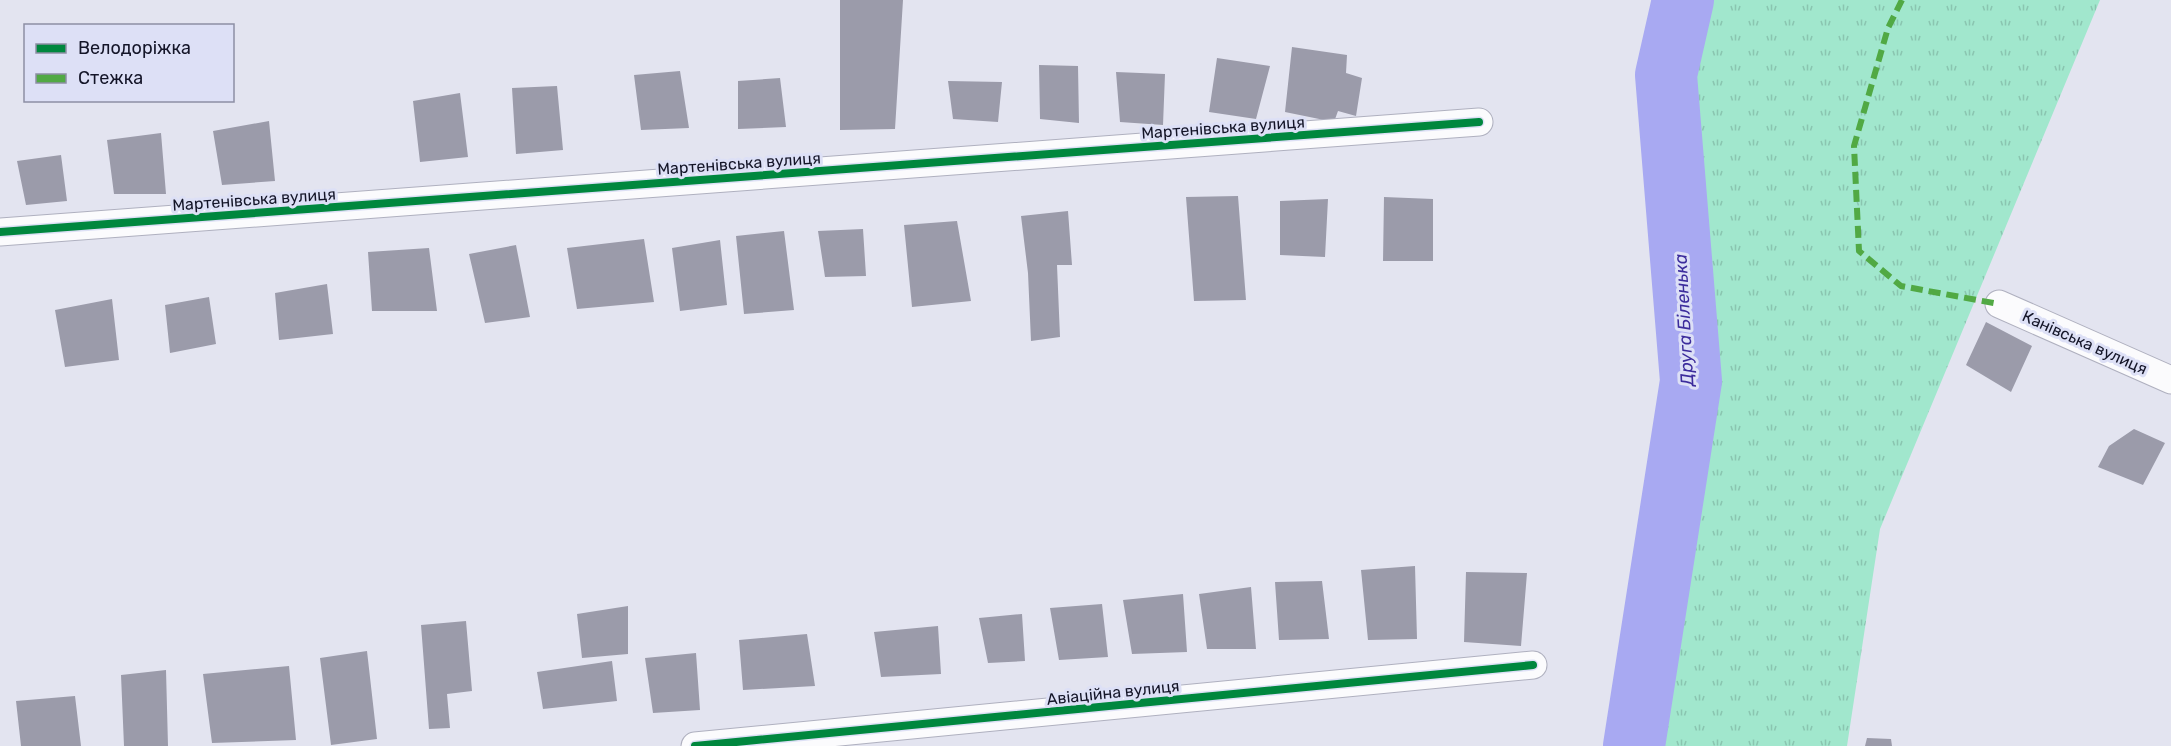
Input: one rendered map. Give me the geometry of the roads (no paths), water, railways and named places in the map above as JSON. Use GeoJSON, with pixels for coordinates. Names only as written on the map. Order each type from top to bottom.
{"type":"FeatureCollection","features":[{"type":"Feature","properties":{"kind":"street","name":"Мартенівська вулиця"},"geometry":{"type":"LineString","coordinates":[[0,232],[1479,122]]}},
{"type":"Feature","properties":{"kind":"street","name":"Канівська вулиця"},"geometry":{"type":"LineString","coordinates":[[1999,304],[2171,380]]}},
{"type":"Feature","properties":{"kind":"street","name":"Авіаційна вулиця"},"geometry":{"type":"LineString","coordinates":[[695,746],[1533,665]]}},
{"type":"Feature","properties":{"kind":"waterway","name":"Друга Біленька"},"geometry":{"type":"LineString","coordinates":[[1634,746],[1691,381],[1666,75],[1683,0]]}}]}
